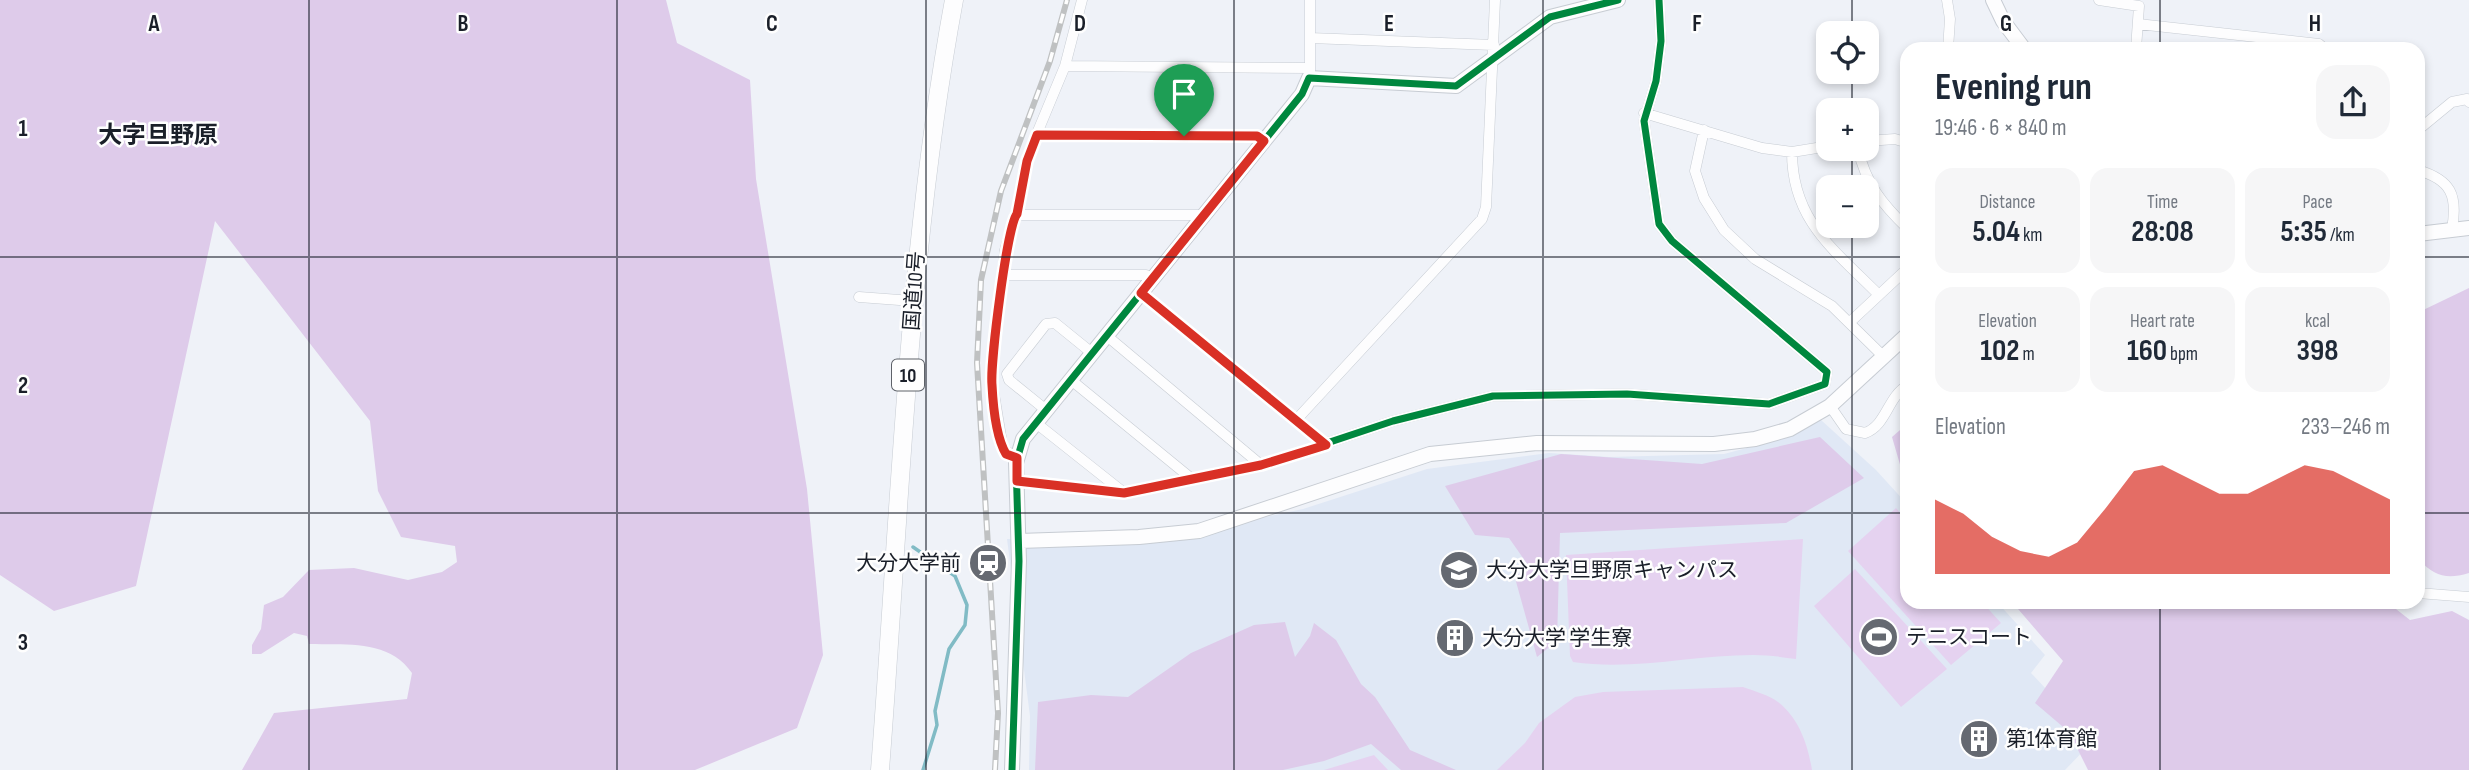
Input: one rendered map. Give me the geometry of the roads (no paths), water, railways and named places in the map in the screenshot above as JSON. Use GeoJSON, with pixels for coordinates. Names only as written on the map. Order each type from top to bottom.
{"type":"FeatureCollection","features":[{"type":"Feature","properties":{"kind":"highway","name":"国道10号"},"geometry":{"type":"LineString","coordinates":[[881,764],[913,301],[933,124],[954,0]]}},
{"type":"Feature","properties":{"kind":"street"},"geometry":{"type":"LineString","coordinates":[[1017,458],[1003,449],[992,376],[1005,250],[1012,222],[1017,214],[1027,161],[1065,66],[1082,0]]}},
{"type":"Feature","properties":{"kind":"street"},"geometry":{"type":"LineString","coordinates":[[1012,770],[1019,541],[1017,458],[1020,442],[1302,94],[1309,73],[1310,0]]}},
{"type":"Feature","properties":{"kind":"street"},"geometry":{"type":"LineString","coordinates":[[1297,419],[1482,219],[1486,207],[1495,0]]}},
{"type":"Feature","properties":{"kind":"street"},"geometry":{"type":"LineString","coordinates":[[1065,66],[1309,73],[1456,86],[1494,61],[1550,17],[1618,0]]}},
{"type":"Feature","properties":{"kind":"street"},"geometry":{"type":"LineString","coordinates":[[1017,481],[1124,493],[1261,465],[1393,421],[1493,396],[1627,394],[1769,404],[1825,384],[1827,372],[1672,241],[1659,224],[1644,113],[1656,81],[1661,41],[1659,0]]}},
{"type":"Feature","properties":{"kind":"street"},"geometry":{"type":"LineString","coordinates":[[1947,0],[1950,19],[1948,42]]}},
{"type":"Feature","properties":{"kind":"street"},"geometry":{"type":"LineString","coordinates":[[1993,0],[2003,21],[2019,42]]}},
{"type":"Feature","properties":{"kind":"street"},"geometry":{"type":"LineString","coordinates":[[2099,0],[2140,6],[2137,42]]}},
{"type":"Feature","properties":{"kind":"street"},"geometry":{"type":"LineString","coordinates":[[2138,23],[2302,42]]}},
{"type":"Feature","properties":{"kind":"street"},"geometry":{"type":"LineString","coordinates":[[1310,38],[1494,45]]}},
{"type":"Feature","properties":{"kind":"street"},"geometry":{"type":"LineString","coordinates":[[2425,124],[2452,102],[2467,99],[2469,102]]}},
{"type":"Feature","properties":{"kind":"street"},"geometry":{"type":"LineString","coordinates":[[1644,113],[1762,149],[1791,152],[1816,148]]}},
{"type":"Feature","properties":{"kind":"street"},"geometry":{"type":"LineString","coordinates":[[1704,130],[1695,171],[1704,198],[1724,230],[1755,259],[1816,295],[1850,322],[1884,357]]}},
{"type":"Feature","properties":{"kind":"street"},"geometry":{"type":"LineString","coordinates":[[1037,135],[1257,136],[1264,141]]}},
{"type":"Feature","properties":{"kind":"street"},"geometry":{"type":"LineString","coordinates":[[1879,140],[1900,141]]}},
{"type":"Feature","properties":{"kind":"street"},"geometry":{"type":"LineString","coordinates":[[1791,152],[1792,177],[1802,210],[1823,239],[1878,294]]}},
{"type":"Feature","properties":{"kind":"street"},"geometry":{"type":"LineString","coordinates":[[1861,161],[1877,198],[1900,221]]}},
{"type":"Feature","properties":{"kind":"street"},"geometry":{"type":"LineString","coordinates":[[2425,173],[2445,182],[2451,192],[2454,215],[2452,229]]}},
{"type":"Feature","properties":{"kind":"street"},"geometry":{"type":"LineString","coordinates":[[1017,214],[1199,215],[1202,218]]}},
{"type":"Feature","properties":{"kind":"street"},"geometry":{"type":"LineString","coordinates":[[2425,233],[2469,228]]}},
{"type":"Feature","properties":{"kind":"street"},"geometry":{"type":"LineString","coordinates":[[1008,275],[1146,275],[1152,279]]}},
{"type":"Feature","properties":{"kind":"street"},"geometry":{"type":"LineString","coordinates":[[1850,322],[1900,275]]}},
{"type":"Feature","properties":{"kind":"street"},"geometry":{"type":"LineString","coordinates":[[1141,293],[1326,445]]}},
{"type":"Feature","properties":{"kind":"street"},"geometry":{"type":"LineString","coordinates":[[859,297],[913,301]]}},
{"type":"Feature","properties":{"kind":"street"},"geometry":{"type":"LineString","coordinates":[[1046,410],[1009,380],[1007,374],[1046,324],[1055,323],[1092,353]]}},
{"type":"Feature","properties":{"kind":"street"},"geometry":{"type":"LineString","coordinates":[[1107,336],[1261,465]]}},
{"type":"Feature","properties":{"kind":"street"},"geometry":{"type":"LineString","coordinates":[[1019,541],[1166,536],[1199,531],[1430,454],[1537,443],[1714,444],[1755,439],[1790,429],[1830,406],[1900,342]]}},
{"type":"Feature","properties":{"kind":"street"},"geometry":{"type":"LineString","coordinates":[[1070,380],[1192,479]]}},
{"type":"Feature","properties":{"kind":"street"},"geometry":{"type":"LineString","coordinates":[[1830,406],[1846,429],[1865,433],[1880,425],[1890,400],[1900,392]]}},
{"type":"Feature","properties":{"kind":"street"},"geometry":{"type":"LineString","coordinates":[[1036,423],[1124,493]]}},
{"type":"Feature","properties":{"kind":"street"},"geometry":{"type":"LineString","coordinates":[[2425,594],[2469,597]]}},
{"type":"Feature","properties":{"kind":"waterway"},"geometry":{"type":"LineString","coordinates":[[913,547],[955,576],[967,605],[965,625],[949,649],[935,711],[937,725],[923,770]]}},
{"type":"Feature","properties":{"kind":"railway"},"geometry":{"type":"LineString","coordinates":[[995,770],[998,713],[977,363],[981,280],[1001,191],[1050,61],[1067,0]]}},
{"type":"Feature","properties":{"kind":"place","name":"大分大学前"},"geometry":{"type":"Point","coordinates":[988,563]}},
{"type":"Feature","properties":{"kind":"place","name":"大分大学旦野原キャンパス"},"geometry":{"type":"Point","coordinates":[1459,570]}},
{"type":"Feature","properties":{"kind":"place","name":"テニスコート"},"geometry":{"type":"Point","coordinates":[1879,637]}},
{"type":"Feature","properties":{"kind":"place","name":"大分大学 学生寮"},"geometry":{"type":"Point","coordinates":[1455,638]}},
{"type":"Feature","properties":{"kind":"place","name":"第1体育館"},"geometry":{"type":"Point","coordinates":[1979,739]}},
{"type":"Feature","properties":{"kind":"district","name":"大字旦野原"},"geometry":{"type":"Point","coordinates":[158,135]}}]}
